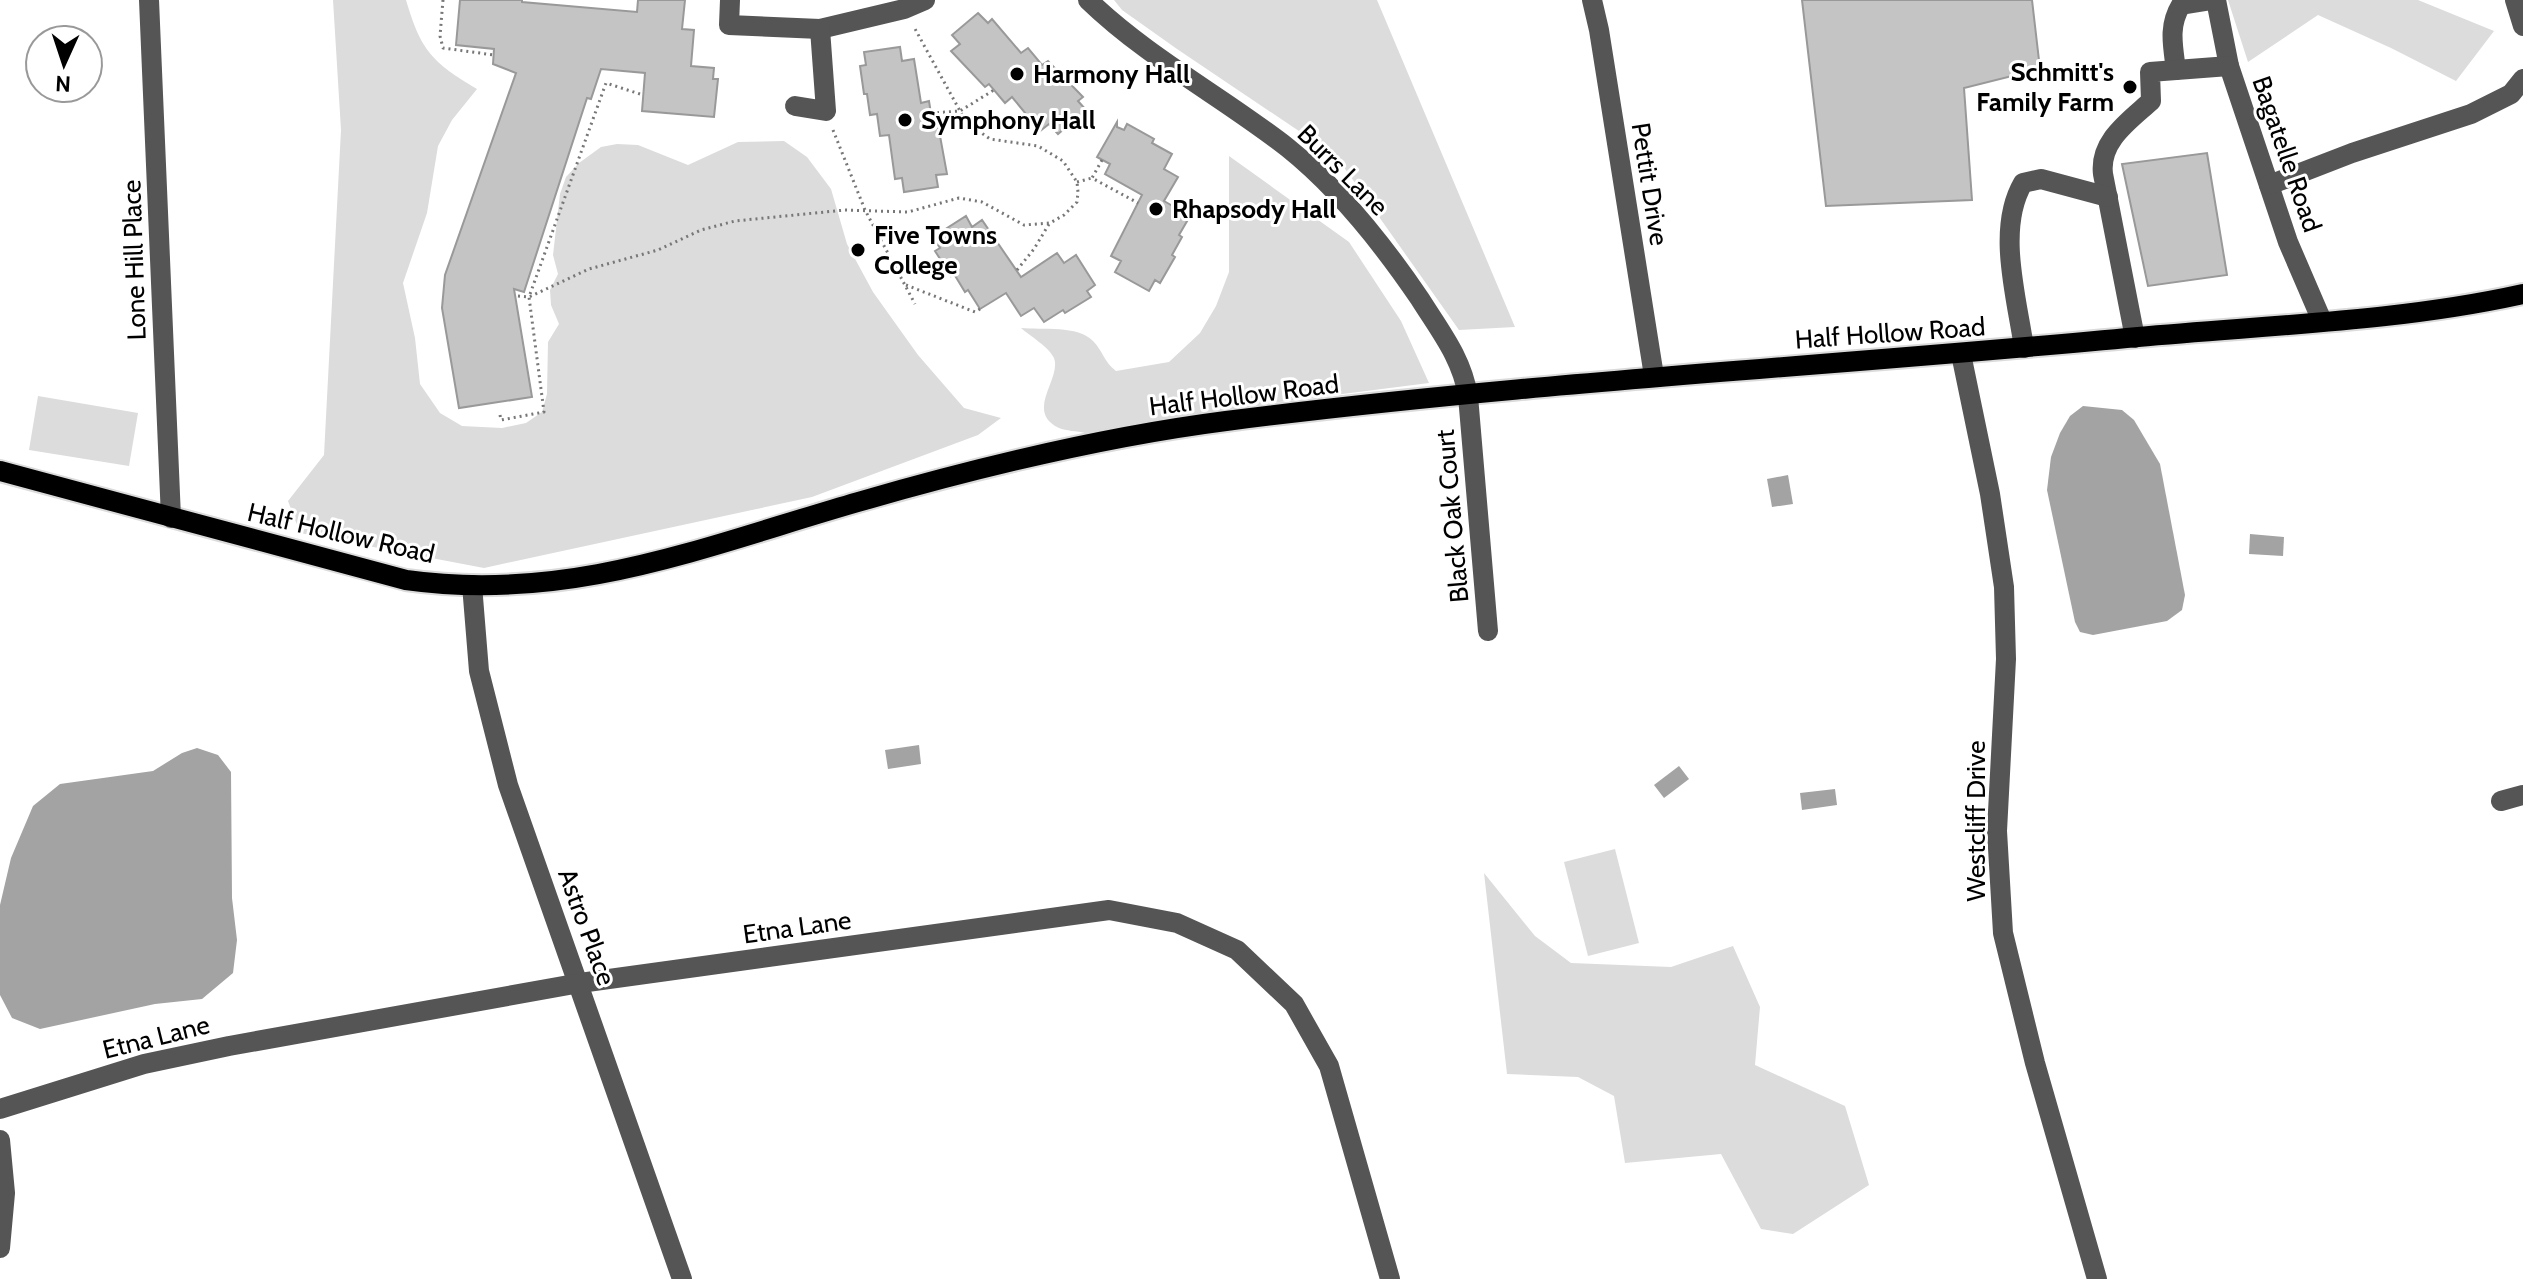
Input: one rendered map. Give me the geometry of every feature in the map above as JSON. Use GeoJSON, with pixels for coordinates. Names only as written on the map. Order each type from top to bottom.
{"type":"FeatureCollection","features":[{"type":"Feature","properties":{"kind":"main road","name":"Half Hollow Road"},"geometry":{"type":"LineString","coordinates":[[0,471],[385,575],[428,583],[534,583],[591,577],[674,558],[857,502],[1040,454],[1122,437],[1226,421],[1654,376],[1961,354],[2322,321],[2441,308],[2523,294]]}},
{"type":"Feature","properties":{"kind":"street","name":"Lone Hill Place"},"geometry":{"type":"LineString","coordinates":[[149,0],[171,518]]}},
{"type":"Feature","properties":{"kind":"street"},"geometry":{"type":"LineString","coordinates":[[730,0],[729,25],[820,29],[904,9],[925,0]]}},
{"type":"Feature","properties":{"kind":"street","name":"Burrs Lane"},"geometry":{"type":"LineString","coordinates":[[1088,0],[1132,40],[1263,129],[1316,173],[1392,258],[1458,358],[1468,396]]}},
{"type":"Feature","properties":{"kind":"street","name":"Pettit Drive"},"geometry":{"type":"LineString","coordinates":[[1592,0],[1654,376]]}},
{"type":"Feature","properties":{"kind":"street"},"geometry":{"type":"LineString","coordinates":[[2176,70],[2171,28],[2180,2],[2214,0]]}},
{"type":"Feature","properties":{"kind":"street","name":"Bagatelle Road"},"geometry":{"type":"LineString","coordinates":[[2214,0],[2229,66],[2288,242],[2322,321]]}},
{"type":"Feature","properties":{"kind":"street"},"geometry":{"type":"LineString","coordinates":[[2515,0],[2523,26]]}},
{"type":"Feature","properties":{"kind":"street"},"geometry":{"type":"LineString","coordinates":[[795,106],[826,111],[820,29]]}},
{"type":"Feature","properties":{"kind":"street"},"geometry":{"type":"LineString","coordinates":[[2135,338],[2102,162],[2104,152],[2118,131],[2151,101],[2150,72],[2229,66]]}},
{"type":"Feature","properties":{"kind":"street"},"geometry":{"type":"LineString","coordinates":[[2269,185],[2352,153],[2471,114],[2511,94],[2523,79]]}},
{"type":"Feature","properties":{"kind":"street"},"geometry":{"type":"LineString","coordinates":[[2024,348],[2008,234],[2015,196],[2023,183],[2041,179],[2108,197]]}},
{"type":"Feature","properties":{"kind":"street","name":"Westcliff Drive"},"geometry":{"type":"LineString","coordinates":[[1961,354],[1990,494],[2004,587],[2006,659],[1997,831],[2003,933],[2035,1063],[2097,1279]]}},
{"type":"Feature","properties":{"kind":"street","name":"Black Oak Court"},"geometry":{"type":"LineString","coordinates":[[1468,396],[1488,631]]}},
{"type":"Feature","properties":{"kind":"street","name":"Astro Place"},"geometry":{"type":"LineString","coordinates":[[472,585],[479,671],[508,785],[682,1279]]}},
{"type":"Feature","properties":{"kind":"street"},"geometry":{"type":"LineString","coordinates":[[2501,801],[2523,795]]}},
{"type":"Feature","properties":{"kind":"street","name":"Etna Lane"},"geometry":{"type":"LineString","coordinates":[[0,1109],[144,1064],[580,983],[1109,910],[1177,923],[1237,950],[1294,1004],[1329,1066],[1390,1279]]}},
{"type":"Feature","properties":{"kind":"street"},"geometry":{"type":"LineString","coordinates":[[0,1140],[5,1193],[0,1248]]}},
{"type":"Feature","properties":{"kind":"path"},"geometry":{"type":"LineString","coordinates":[[443,0],[440,36],[443,48],[494,55]]}},
{"type":"Feature","properties":{"kind":"path"},"geometry":{"type":"LineString","coordinates":[[518,296],[529,297],[589,269],[658,250],[717,224],[785,215],[865,210],[908,212],[959,198],[982,202],[1024,225],[1050,223],[1064,215],[1077,202],[1077,182],[1063,161],[1038,146],[990,139],[966,122],[904,9]]}},
{"type":"Feature","properties":{"kind":"path"},"geometry":{"type":"LineString","coordinates":[[500,415],[501,420],[544,412],[529,297],[606,83],[643,95]]}},
{"type":"Feature","properties":{"kind":"path"},"geometry":{"type":"LineString","coordinates":[[931,113],[960,111],[994,90]]}},
{"type":"Feature","properties":{"kind":"path"},"geometry":{"type":"LineString","coordinates":[[826,111],[865,210],[915,304]]}},
{"type":"Feature","properties":{"kind":"path"},"geometry":{"type":"LineString","coordinates":[[1092,178],[1102,160]]}},
{"type":"Feature","properties":{"kind":"path"},"geometry":{"type":"LineString","coordinates":[[1077,182],[1092,178],[1138,203]]}},
{"type":"Feature","properties":{"kind":"path"},"geometry":{"type":"LineString","coordinates":[[1017,270],[1050,223]]}},
{"type":"Feature","properties":{"kind":"path"},"geometry":{"type":"LineString","coordinates":[[904,284],[975,312],[980,309]]}},
{"type":"Feature","properties":{"kind":"shaded area"},"geometry":{"type":"Polygon","coordinates":[[[333,0],[406,0],[417,32],[430,54],[477,89],[452,120],[438,146],[427,213],[403,283],[415,338],[420,384],[440,413],[462,426],[502,428],[526,423],[542,412],[547,394],[548,342],[559,324],[551,305],[550,290],[558,274],[553,255],[560,194],[566,177],[579,163],[601,147],[617,144],[638,145],[688,165],[738,142],[784,141],[807,157],[831,189],[847,244],[873,292],[918,355],[964,408],[1001,418],[978,435],[812,497],[484,568],[300,533],[288,501],[324,455],[341,130],[333,0]]]}},
{"type":"Feature","properties":{"kind":"shaded area"},"geometry":{"type":"Polygon","coordinates":[[[1114,0],[1377,0],[1515,327],[1459,330],[1336,156],[1177,49],[1122,10],[1114,0]]]}},
{"type":"Feature","properties":{"kind":"shaded area"},"geometry":{"type":"Polygon","coordinates":[[[2228,0],[2418,0],[2494,31],[2456,81],[2318,15],[2248,62],[2228,0]]]}},
{"type":"Feature","properties":{"kind":"shaded area"},"geometry":{"type":"Polygon","coordinates":[[[1229,156],[1349,242],[1401,321],[1429,383],[1265,404],[1085,433],[1059,428],[1049,421],[1044,404],[1055,366],[1054,358],[1021,328],[1078,332],[1096,345],[1116,371],[1169,362],[1200,333],[1216,306],[1229,272],[1229,156]]]}},
{"type":"Feature","properties":{"kind":"shaded area"},"geometry":{"type":"Polygon","coordinates":[[[38,396],[138,413],[129,466],[29,450],[38,396]]]}},
{"type":"Feature","properties":{"kind":"shaded area"},"geometry":{"type":"Polygon","coordinates":[[[2083,406],[2122,410],[2134,420],[2160,464],[2185,595],[2182,610],[2167,621],[2093,635],[2080,632],[2075,622],[2047,490],[2051,457],[2060,433],[2070,416],[2083,406]]]}},
{"type":"Feature","properties":{"kind":"shaded area"},"geometry":{"type":"Polygon","coordinates":[[[1788,475],[1793,504],[1772,507],[1767,479],[1788,475]]]}},
{"type":"Feature","properties":{"kind":"shaded area"},"geometry":{"type":"Polygon","coordinates":[[[2250,534],[2284,537],[2283,556],[2249,554],[2250,534]]]}},
{"type":"Feature","properties":{"kind":"shaded area"},"geometry":{"type":"Polygon","coordinates":[[[919,745],[921,764],[888,769],[885,750],[919,745]]]}},
{"type":"Feature","properties":{"kind":"shaded area"},"geometry":{"type":"Polygon","coordinates":[[[197,748],[218,755],[231,772],[232,898],[237,940],[233,973],[202,999],[155,1004],[40,1029],[12,1018],[0,995],[0,905],[11,858],[33,806],[60,784],[153,771],[182,753],[197,748]]]}},
{"type":"Feature","properties":{"kind":"shaded area"},"geometry":{"type":"Polygon","coordinates":[[[1679,766],[1689,779],[1664,798],[1654,785],[1679,766]]]}},
{"type":"Feature","properties":{"kind":"shaded area"},"geometry":{"type":"Polygon","coordinates":[[[1835,789],[1837,805],[1802,810],[1800,793],[1835,789]]]}},
{"type":"Feature","properties":{"kind":"shaded area"},"geometry":{"type":"Polygon","coordinates":[[[1615,849],[1639,943],[1588,956],[1564,862],[1615,849]]]}},
{"type":"Feature","properties":{"kind":"shaded area"},"geometry":{"type":"Polygon","coordinates":[[[1484,873],[1535,936],[1571,963],[1671,967],[1733,946],[1760,1007],[1755,1065],[1845,1106],[1869,1185],[1793,1234],[1761,1229],[1721,1154],[1625,1163],[1614,1096],[1578,1077],[1507,1074],[1484,873]]]}},
{"type":"Feature","properties":{"kind":"building"},"geometry":{"type":"Polygon","coordinates":[[[460,0],[522,0],[637,12],[638,0],[685,0],[682,29],[694,30],[691,66],[714,68],[713,79],[718,79],[714,117],[642,111],[645,73],[601,69],[591,99],[587,98],[524,292],[514,289],[532,397],[459,408],[442,308],[445,275],[516,73],[493,64],[494,49],[456,45],[460,0]]]}},
{"type":"Feature","properties":{"kind":"building"},"geometry":{"type":"Polygon","coordinates":[[[1802,0],[2032,0],[2040,69],[1964,88],[1972,200],[1826,206],[1802,0]]]}},
{"type":"Feature","properties":{"kind":"building","name":"Harmony Hall"},"geometry":{"type":"Polygon","coordinates":[[[978,13],[988,23],[992,19],[1021,53],[1028,48],[1042,65],[1048,61],[1083,97],[1078,101],[1086,110],[1058,134],[1049,124],[1040,131],[1012,97],[1005,103],[989,84],[985,87],[951,51],[960,44],[952,35],[978,13]]]}},
{"type":"Feature","properties":{"kind":"building","name":"Symphony Hall"},"geometry":{"type":"Polygon","coordinates":[[[900,47],[902,61],[914,59],[921,103],[929,101],[933,126],[938,125],[947,174],[936,175],[938,187],[904,192],[902,178],[895,179],[889,135],[880,136],[877,114],[870,115],[867,94],[864,94],[860,66],[866,65],[864,52],[900,47]]]}},
{"type":"Feature","properties":{"kind":"building","name":"Rhapsody Hall"},"geometry":{"type":"Polygon","coordinates":[[[1117,122],[1117,127],[1124,130],[1127,124],[1154,139],[1152,143],[1172,154],[1164,169],[1178,177],[1164,201],[1190,216],[1179,235],[1182,237],[1172,255],[1175,257],[1160,283],[1155,280],[1149,291],[1115,272],[1121,261],[1111,256],[1142,195],[1105,174],[1110,164],[1097,157],[1117,122]]]}},
{"type":"Feature","properties":{"kind":"building"},"geometry":{"type":"Polygon","coordinates":[[[2207,153],[2227,275],[2148,286],[2122,164],[2207,153]]]}},
{"type":"Feature","properties":{"kind":"building"},"geometry":{"type":"Polygon","coordinates":[[[966,216],[972,227],[982,220],[1021,277],[1057,253],[1064,263],[1076,255],[1095,285],[1087,291],[1091,297],[1044,322],[1034,308],[1021,316],[1006,293],[980,309],[954,274],[951,276],[935,251],[940,248],[933,237],[966,216]]]}},
{"type":"Feature","properties":{"kind":"place","name":"Harmony Hall"},"geometry":{"type":"Point","coordinates":[1017,74]}},
{"type":"Feature","properties":{"kind":"place","name":"Schmitt's Family Farm"},"geometry":{"type":"Point","coordinates":[2130,87]}},
{"type":"Feature","properties":{"kind":"place","name":"Symphony Hall"},"geometry":{"type":"Point","coordinates":[905,120]}},
{"type":"Feature","properties":{"kind":"place","name":"Rhapsody Hall"},"geometry":{"type":"Point","coordinates":[1156,209]}},
{"type":"Feature","properties":{"kind":"place","name":"Five Towns College"},"geometry":{"type":"Point","coordinates":[858,250]}}]}
